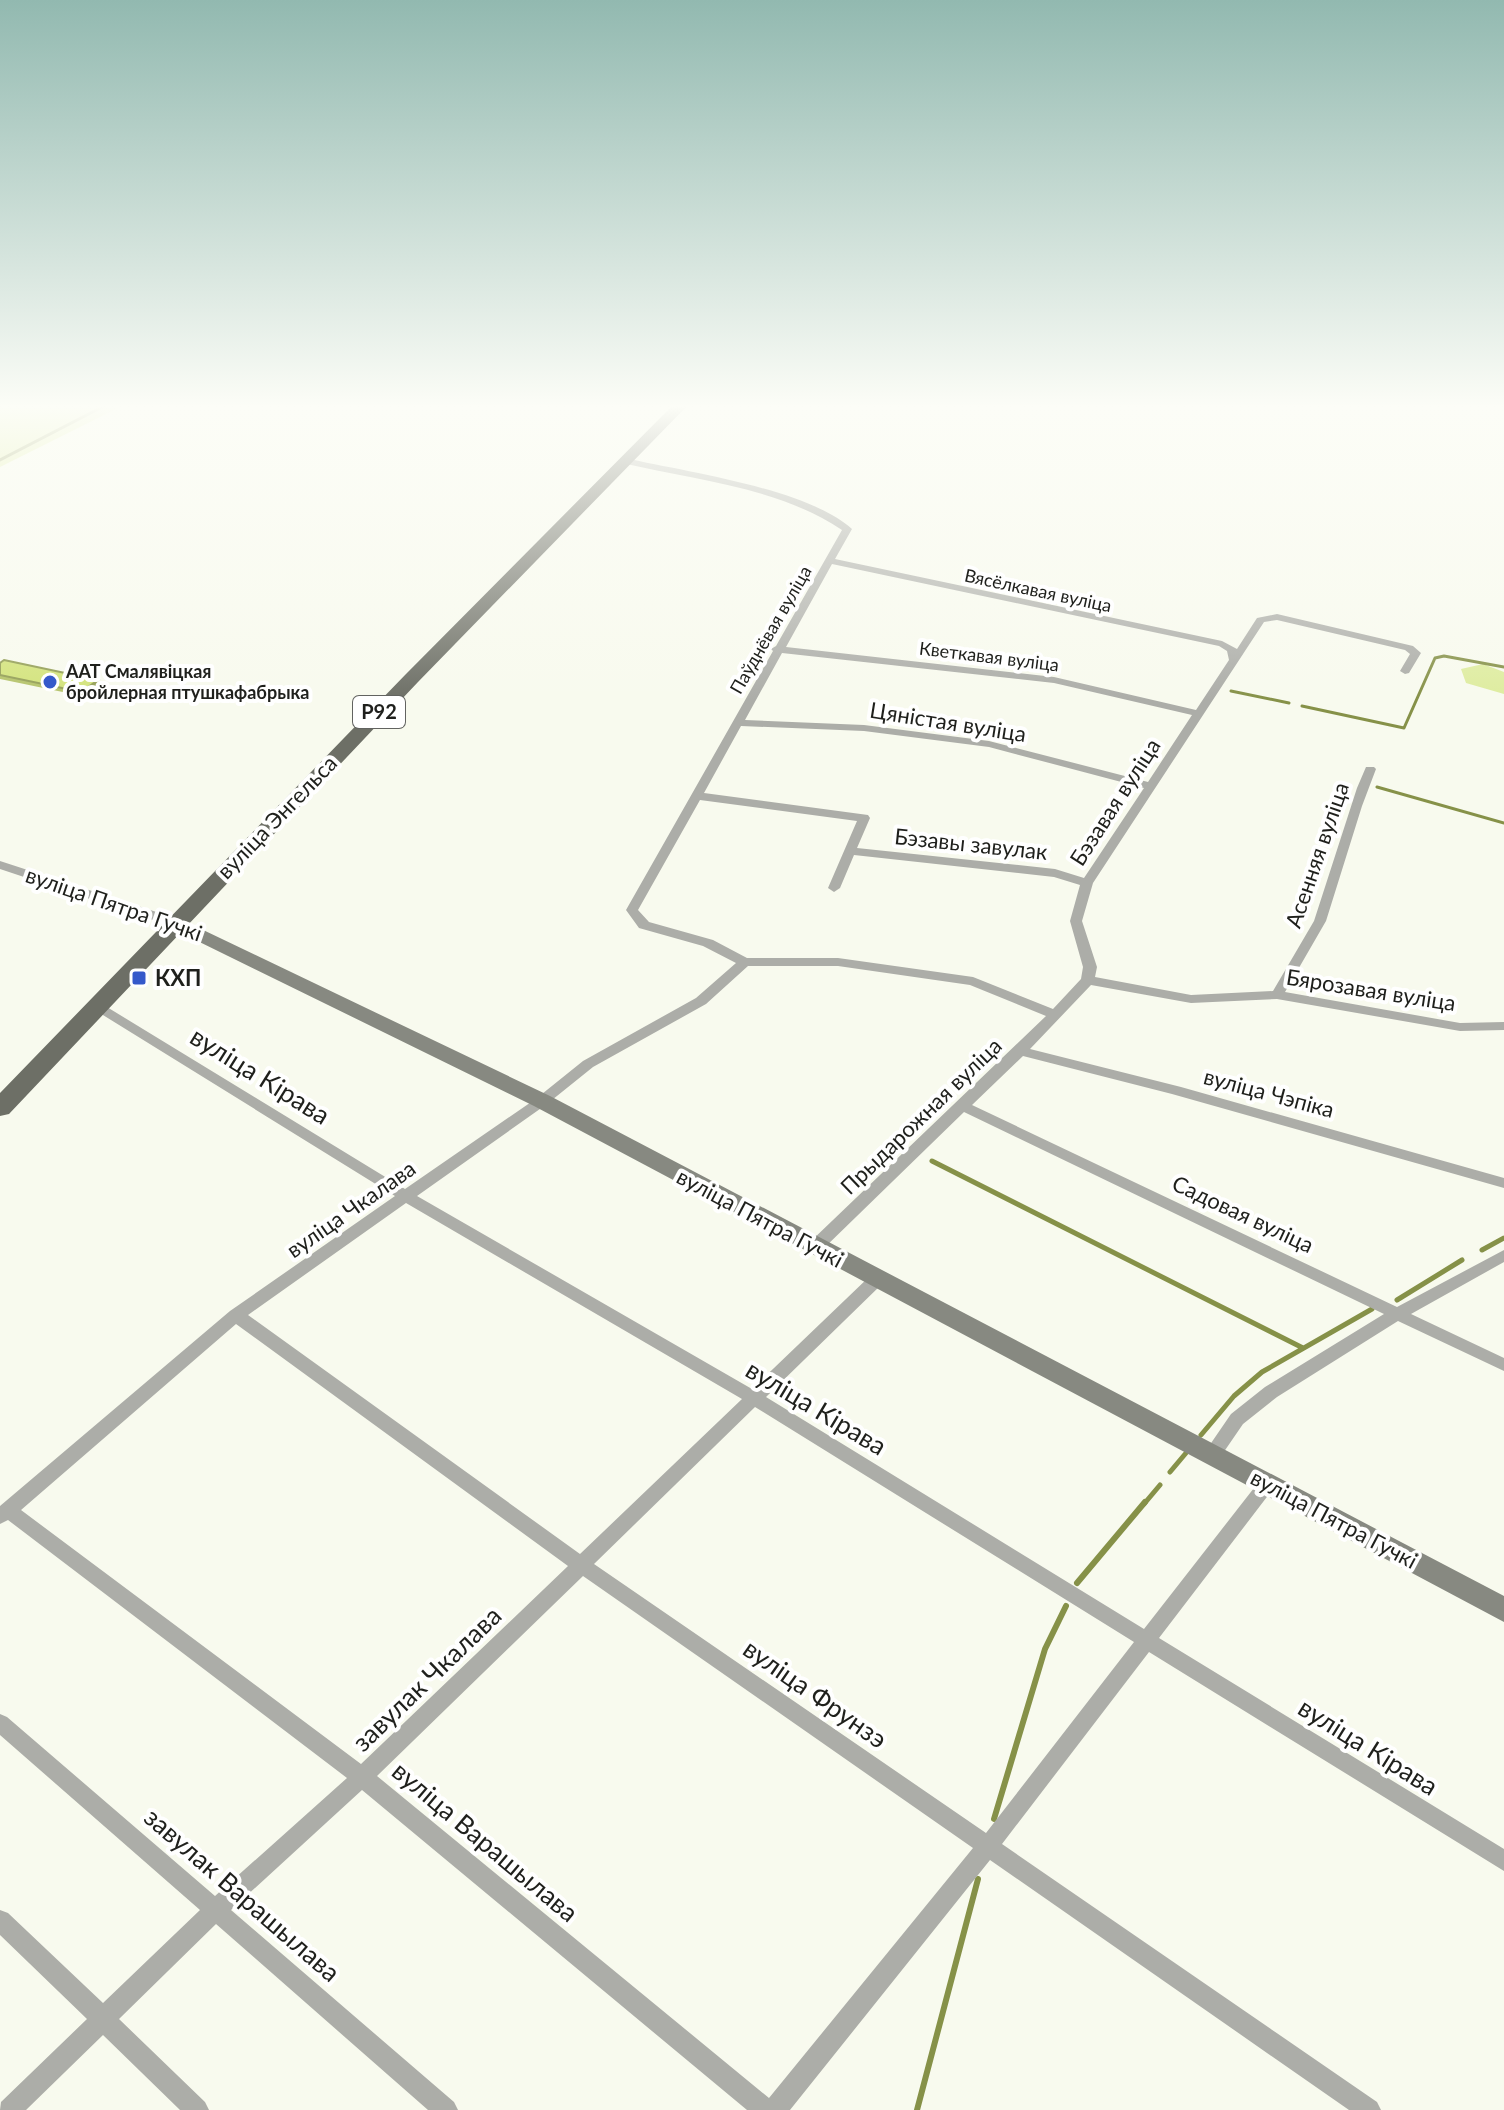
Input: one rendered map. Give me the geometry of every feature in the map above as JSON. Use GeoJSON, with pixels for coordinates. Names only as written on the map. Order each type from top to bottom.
{"type":"FeatureCollection","features":[{"type":"Feature","properties":{"kind":"main road","name":"вуліца Энгельса"},"geometry":{"type":"LineString","coordinates":[[0,1108],[584,503]]}},
{"type":"Feature","properties":{"kind":"street","name":"Паўднёвая вуліца"},"geometry":{"type":"LineString","coordinates":[[745,962],[708,943],[644,925],[632,910],[776,649],[847,529],[831,514],[797,503]]}},
{"type":"Feature","properties":{"kind":"street","name":"Вясёлкавая вуліца"},"geometry":{"type":"LineString","coordinates":[[829,561],[1222,644],[1232,650],[1233,658]]}},
{"type":"Feature","properties":{"kind":"street","name":"Бэзавая вуліца"},"geometry":{"type":"LineString","coordinates":[[1088,980],[1090,967],[1076,921],[1087,883],[1196,713],[1261,620],[1277,617],[1409,648],[1416,653],[1405,671]]}},
{"type":"Feature","properties":{"kind":"street","name":"Кветкавая вуліца"},"geometry":{"type":"LineString","coordinates":[[776,649],[1054,680],[1196,713]]}},
{"type":"Feature","properties":{"kind":"street","name":"Цяністая вуліца"},"geometry":{"type":"LineString","coordinates":[[737,723],[864,728],[989,744],[1150,786]]}},
{"type":"Feature","properties":{"kind":"street","name":"Асенняя вуліца"},"geometry":{"type":"LineString","coordinates":[[1277,995],[1319,924],[1343,855],[1358,797],[1370,769]]}},
{"type":"Feature","properties":{"kind":"street"},"geometry":{"type":"LineString","coordinates":[[697,796],[864,818],[834,888]]}},
{"type":"Feature","properties":{"kind":"street","name":"Бэзавы завулак"},"geometry":{"type":"LineString","coordinates":[[850,851],[1055,873],[1087,883]]}},
{"type":"Feature","properties":{"kind":"street","name":"вуліца Пятра Гучкі"},"geometry":{"type":"LineString","coordinates":[[0,865],[176,923],[542,1101],[1504,1610]]}},
{"type":"Feature","properties":{"kind":"street"},"geometry":{"type":"LineString","coordinates":[[745,962],[838,962],[973,981],[1056,1015],[1088,980]]}},
{"type":"Feature","properties":{"kind":"street","name":"вуліца Чкалава"},"geometry":{"type":"LineString","coordinates":[[4,1514],[236,1315],[542,1101],[588,1064],[701,1001],[745,962]]}},
{"type":"Feature","properties":{"kind":"street","name":"Бярозавая вуліца"},"geometry":{"type":"LineString","coordinates":[[1088,980],[1191,999],[1277,995],[1460,1027],[1504,1026]]}},
{"type":"Feature","properties":{"kind":"street","name":"вуліца Кірава"},"geometry":{"type":"LineString","coordinates":[[97,1007],[407,1197],[755,1399],[1504,1861]]}},
{"type":"Feature","properties":{"kind":"street","name":"Прыдарожная вуліца"},"geometry":{"type":"LineString","coordinates":[[815,1247],[1056,1015]]}},
{"type":"Feature","properties":{"kind":"street","name":"вуліца Чэпіка"},"geometry":{"type":"LineString","coordinates":[[1020,1051],[1176,1090],[1504,1183]]}},
{"type":"Feature","properties":{"kind":"street","name":"Садовая вуліца"},"geometry":{"type":"LineString","coordinates":[[961,1105],[1504,1365]]}},
{"type":"Feature","properties":{"kind":"street"},"geometry":{"type":"LineString","coordinates":[[1213,1454],[1237,1419],[1271,1392],[1399,1313],[1504,1255]]}},
{"type":"Feature","properties":{"kind":"street","name":"завулак Чкалава"},"geometry":{"type":"LineString","coordinates":[[9,2110],[217,1908],[362,1777],[583,1566],[876,1280]]}},
{"type":"Feature","properties":{"kind":"street","name":"вуліца Фрунзэ"},"geometry":{"type":"LineString","coordinates":[[236,1315],[583,1566],[1369,2110]]}},
{"type":"Feature","properties":{"kind":"street"},"geometry":{"type":"LineString","coordinates":[[775,2110],[988,1846],[1267,1484]]}},
{"type":"Feature","properties":{"kind":"street","name":"вуліца Варашылава"},"geometry":{"type":"LineString","coordinates":[[4,1514],[362,1777],[765,2110]]}},
{"type":"Feature","properties":{"kind":"street","name":"завулак Варашылава"},"geometry":{"type":"LineString","coordinates":[[0,1723],[217,1908],[446,2110]]}},
{"type":"Feature","properties":{"kind":"street"},"geometry":{"type":"LineString","coordinates":[[0,1920],[197,2110]]}},
{"type":"Feature","properties":{"kind":"green space"},"geometry":{"type":"Polygon","coordinates":[[[1483,664],[1504,672],[1504,694],[1466,683],[1461,669],[1483,664]]]}},
{"type":"Feature","properties":{"kind":"building","name":"ААТ Смалявіцкая бройлерная птушкафабрыка"},"geometry":{"type":"Polygon","coordinates":[[[4,660],[98,680],[81,692],[0,675],[0,663],[4,660]]]}},
{"type":"Feature","properties":{"kind":"waterway"},"geometry":{"type":"LineString","coordinates":[[1302,706],[1404,728],[1435,658],[1444,656],[1504,667]]}},
{"type":"Feature","properties":{"kind":"waterway"},"geometry":{"type":"LineString","coordinates":[[1231,691],[1289,703]]}},
{"type":"Feature","properties":{"kind":"waterway"},"geometry":{"type":"LineString","coordinates":[[1377,787],[1504,823]]}},
{"type":"Feature","properties":{"kind":"waterway"},"geometry":{"type":"LineString","coordinates":[[932,1161],[1303,1348]]}},
{"type":"Feature","properties":{"kind":"waterway"},"geometry":{"type":"LineString","coordinates":[[1482,1250],[1504,1238]]}},
{"type":"Feature","properties":{"kind":"waterway"},"geometry":{"type":"LineString","coordinates":[[1397,1300],[1462,1260]]}},
{"type":"Feature","properties":{"kind":"waterway"},"geometry":{"type":"LineString","coordinates":[[1201,1435],[1234,1396],[1262,1372],[1372,1309]]}},
{"type":"Feature","properties":{"kind":"waterway"},"geometry":{"type":"LineString","coordinates":[[1170,1472],[1186,1453]]}},
{"type":"Feature","properties":{"kind":"waterway"},"geometry":{"type":"LineString","coordinates":[[1144,1504],[1160,1485]]}},
{"type":"Feature","properties":{"kind":"waterway"},"geometry":{"type":"LineString","coordinates":[[1077,1583],[1145,1502]]}},
{"type":"Feature","properties":{"kind":"waterway"},"geometry":{"type":"LineString","coordinates":[[994,1819],[1045,1649],[1066,1606]]}},
{"type":"Feature","properties":{"kind":"waterway"},"geometry":{"type":"LineString","coordinates":[[917,2110],[978,1879]]}},
{"type":"Feature","properties":{"kind":"place","name":"ААТ Смалявіцкая бройлерная птушкафабрыка"},"geometry":{"type":"Point","coordinates":[50,682]}},
{"type":"Feature","properties":{"kind":"place","name":"КХП"},"geometry":{"type":"Point","coordinates":[139,978]}}]}
